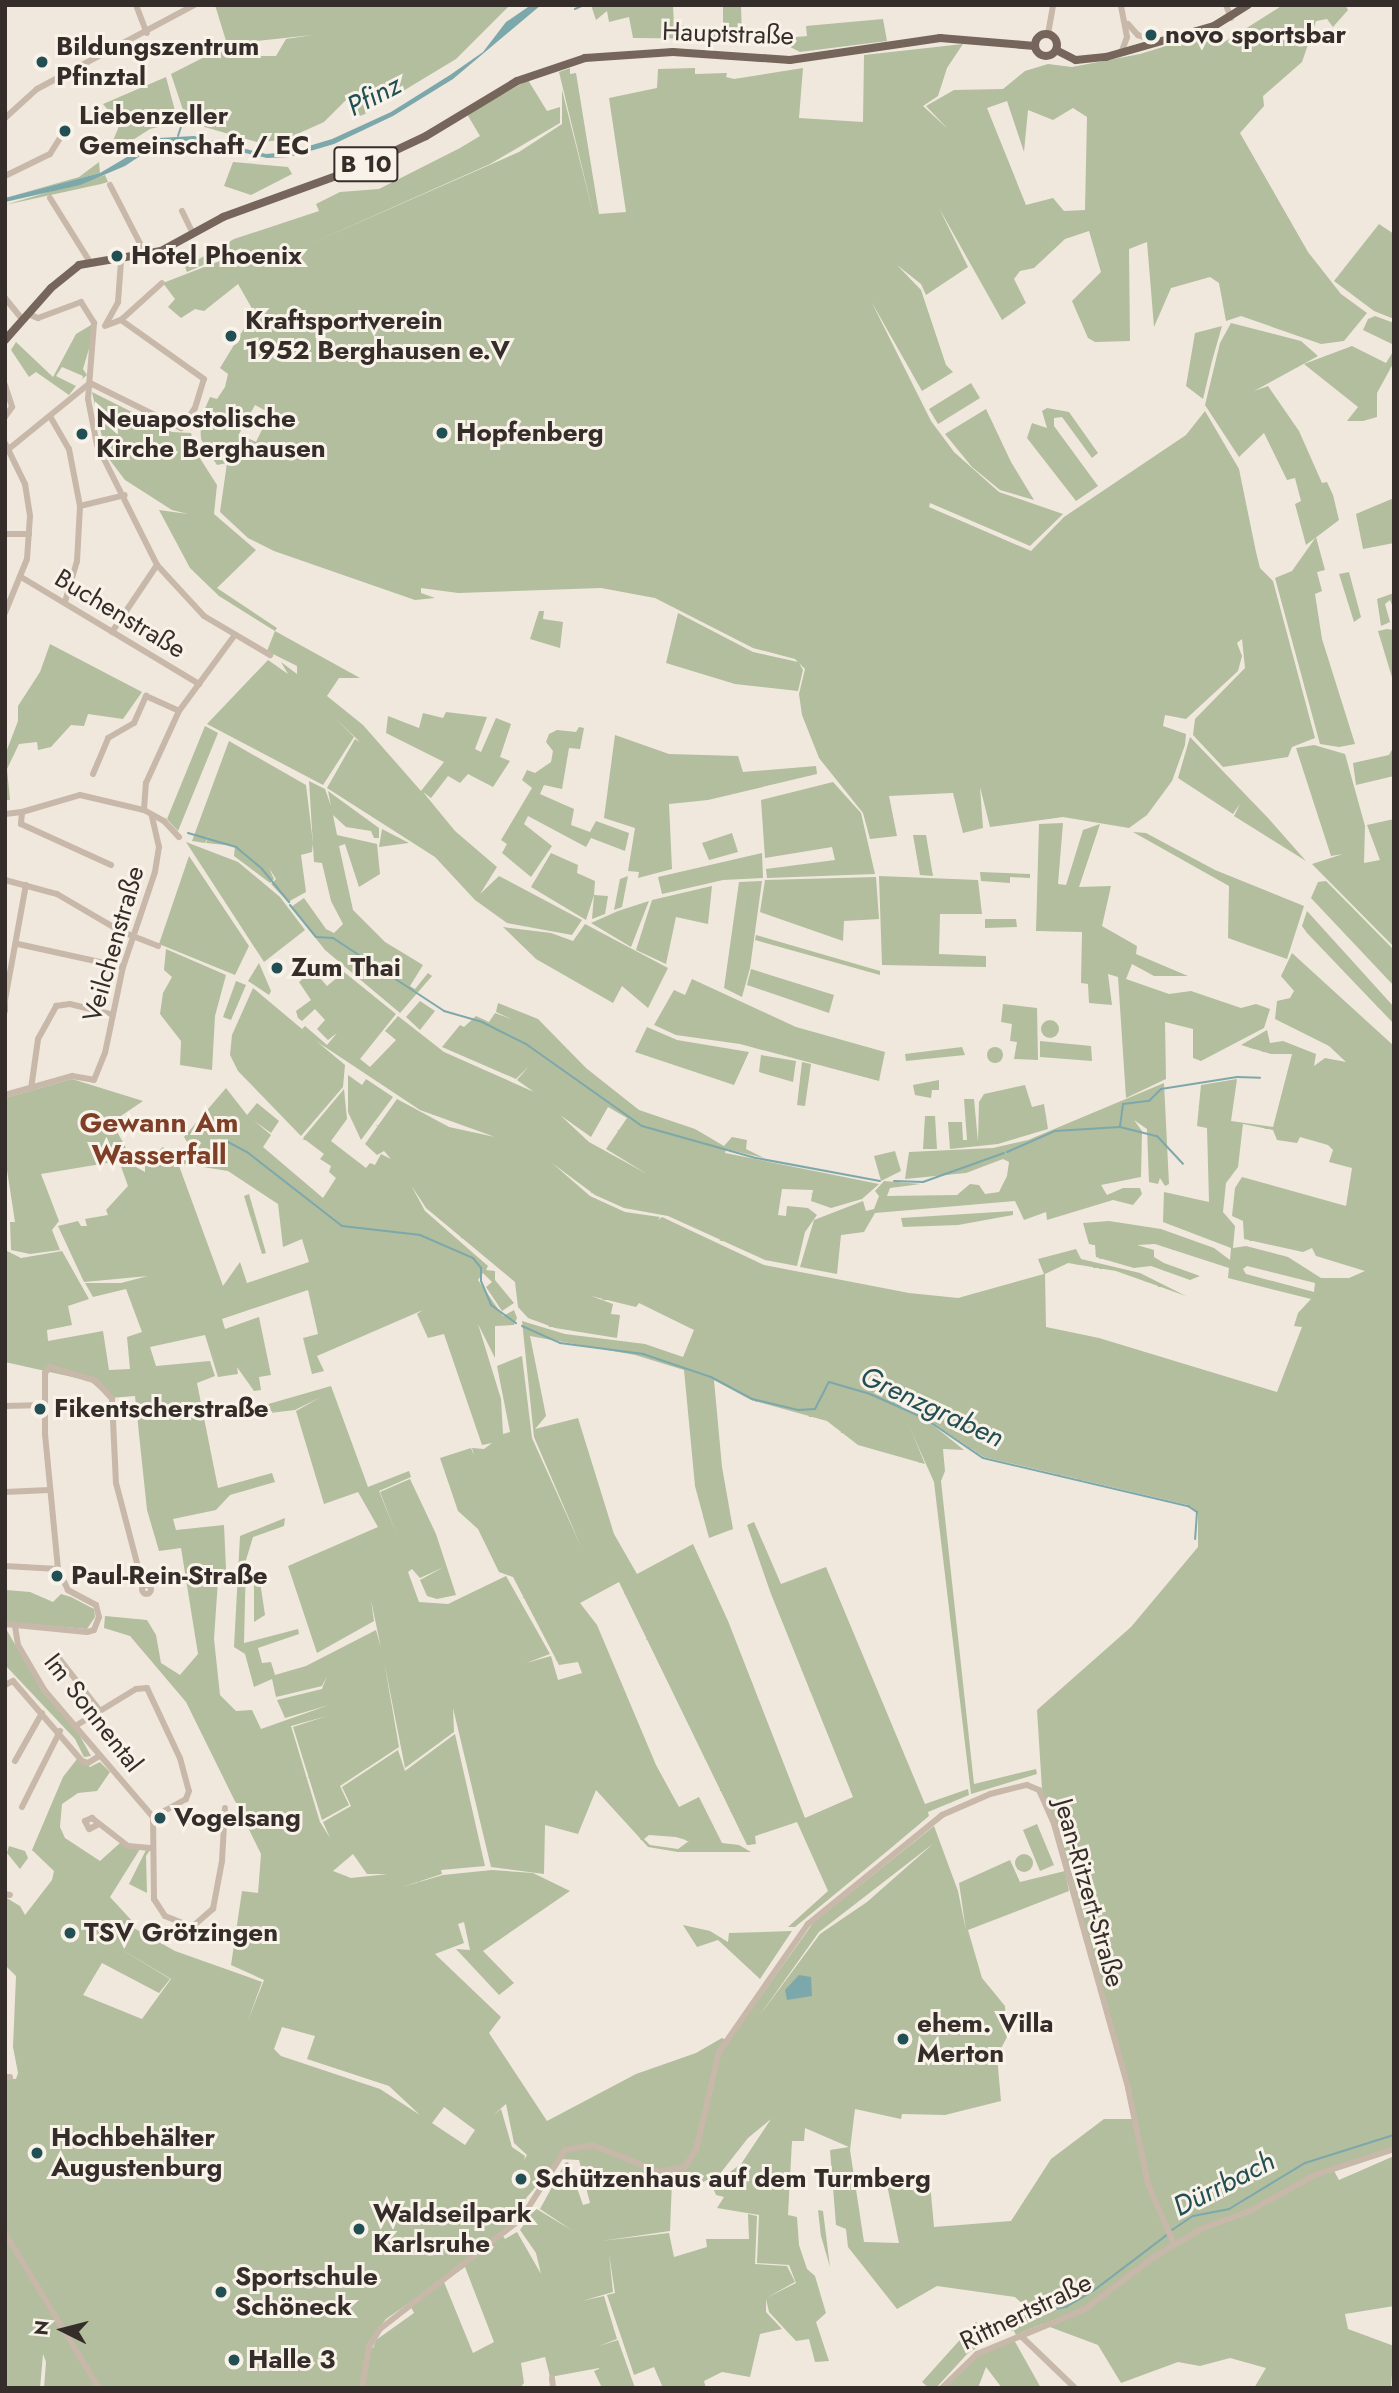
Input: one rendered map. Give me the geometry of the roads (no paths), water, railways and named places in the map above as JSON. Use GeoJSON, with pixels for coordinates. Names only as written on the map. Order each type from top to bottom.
{"type":"FeatureCollection","features":[{"type":"Feature","properties":{"kind":"main road","name":"Hauptstraße"},"geometry":{"type":"LineString","coordinates":[[193,234],[230,214],[358,168],[438,130],[517,81],[585,58],[673,52],[790,60],[940,38],[1035,46],[1044,56],[1056,50],[1076,60],[1121,53],[1158,43],[1231,18],[1248,5]]}},
{"type":"Feature","properties":{"kind":"main road"},"geometry":{"type":"LineString","coordinates":[[1035,46],[1040,36],[1048,34],[1056,40],[1056,50]]}},
{"type":"Feature","properties":{"kind":"main road","name":"B 10"},"geometry":{"type":"LineString","coordinates":[[5,341],[68,272],[90,262],[121,261],[146,255],[193,234]]}},
{"type":"Feature","properties":{"kind":"street"},"geometry":{"type":"LineString","coordinates":[[136,5],[147,33]]}},
{"type":"Feature","properties":{"kind":"street"},"geometry":{"type":"LineString","coordinates":[[5,118],[37,89],[147,33],[194,5]]}},
{"type":"Feature","properties":{"kind":"street"},"geometry":{"type":"LineString","coordinates":[[1048,34],[1053,5]]}},
{"type":"Feature","properties":{"kind":"street"},"geometry":{"type":"LineString","coordinates":[[1121,5],[1138,48]]}},
{"type":"Feature","properties":{"kind":"street"},"geometry":{"type":"LineString","coordinates":[[1226,5],[1231,18]]}},
{"type":"Feature","properties":{"kind":"street"},"geometry":{"type":"LineString","coordinates":[[1121,53],[1127,23]]}},
{"type":"Feature","properties":{"kind":"street"},"geometry":{"type":"LineString","coordinates":[[1132,30],[1158,43]]}},
{"type":"Feature","properties":{"kind":"street"},"geometry":{"type":"LineString","coordinates":[[5,176],[50,154],[63,133]]}},
{"type":"Feature","properties":{"kind":"street"},"geometry":{"type":"LineString","coordinates":[[110,185],[146,255]]}},
{"type":"Feature","properties":{"kind":"street"},"geometry":{"type":"LineString","coordinates":[[50,198],[90,262]]}},
{"type":"Feature","properties":{"kind":"street"},"geometry":{"type":"LineString","coordinates":[[182,211],[193,234]]}},
{"type":"Feature","properties":{"kind":"street"},"geometry":{"type":"LineString","coordinates":[[95,338],[118,302],[121,261]]}},
{"type":"Feature","properties":{"kind":"street"},"geometry":{"type":"LineString","coordinates":[[94,323],[105,326],[121,320],[162,283]]}},
{"type":"Feature","properties":{"kind":"street"},"geometry":{"type":"LineString","coordinates":[[5,298],[26,317],[38,318],[81,302],[94,323],[89,408],[97,444],[125,495],[157,565],[204,616],[270,656]]}},
{"type":"Feature","properties":{"kind":"street"},"geometry":{"type":"LineString","coordinates":[[90,383],[185,426],[204,379],[121,320]]}},
{"type":"Feature","properties":{"kind":"street"},"geometry":{"type":"LineString","coordinates":[[6,609],[21,577],[29,534],[25,484],[7,448],[51,418],[90,383]]}},
{"type":"Feature","properties":{"kind":"street"},"geometry":{"type":"LineString","coordinates":[[5,384],[12,407],[5,417]]}},
{"type":"Feature","properties":{"kind":"street"},"geometry":{"type":"LineString","coordinates":[[51,418],[69,449],[80,506],[77,561],[65,602]]}},
{"type":"Feature","properties":{"kind":"street"},"geometry":{"type":"LineString","coordinates":[[80,506],[125,495]]}},
{"type":"Feature","properties":{"kind":"street"},"geometry":{"type":"LineString","coordinates":[[5,534],[29,534]]}},
{"type":"Feature","properties":{"kind":"street"},"geometry":{"type":"LineString","coordinates":[[112,632],[157,565]]}},
{"type":"Feature","properties":{"kind":"street","name":"Buchenstraße"},"geometry":{"type":"LineString","coordinates":[[21,577],[199,684]]}},
{"type":"Feature","properties":{"kind":"street"},"geometry":{"type":"LineString","coordinates":[[144,810],[146,783],[179,711],[234,636]]}},
{"type":"Feature","properties":{"kind":"street"},"geometry":{"type":"LineString","coordinates":[[93,774],[108,738],[134,723],[148,695],[179,711]]}},
{"type":"Feature","properties":{"kind":"street"},"geometry":{"type":"LineString","coordinates":[[5,814],[22,812],[80,795],[144,810],[179,837]]}},
{"type":"Feature","properties":{"kind":"street"},"geometry":{"type":"LineString","coordinates":[[21,824],[22,812]]}},
{"type":"Feature","properties":{"kind":"street","name":"Veilchenstraße"},"geometry":{"type":"LineString","coordinates":[[31,1089],[72,1076],[94,1080],[105,1053],[110,1014],[123,967],[155,872],[158,832],[152,816]]}},
{"type":"Feature","properties":{"kind":"street"},"geometry":{"type":"LineString","coordinates":[[13,821],[111,865]]}},
{"type":"Feature","properties":{"kind":"street"},"geometry":{"type":"LineString","coordinates":[[158,832],[173,831]]}},
{"type":"Feature","properties":{"kind":"street"},"geometry":{"type":"LineString","coordinates":[[5,880],[57,894],[158,946]]}},
{"type":"Feature","properties":{"kind":"street"},"geometry":{"type":"LineString","coordinates":[[5,1011],[26,886]]}},
{"type":"Feature","properties":{"kind":"street"},"geometry":{"type":"LineString","coordinates":[[18,944],[123,967]]}},
{"type":"Feature","properties":{"kind":"street"},"geometry":{"type":"LineString","coordinates":[[5,1095],[31,1089],[38,1039],[56,1006],[70,1004],[110,1014]]}},
{"type":"Feature","properties":{"kind":"street"},"geometry":{"type":"LineString","coordinates":[[5,1625],[87,1632],[98,1623],[96,1605],[68,1590],[58,1569],[49,1490],[46,1369],[54,1368],[96,1381],[109,1393],[116,1483],[143,1586]]}},
{"type":"Feature","properties":{"kind":"street"},"geometry":{"type":"LineString","coordinates":[[5,1406],[45,1405]]}},
{"type":"Feature","properties":{"kind":"street"},"geometry":{"type":"LineString","coordinates":[[5,1492],[49,1490]]}},
{"type":"Feature","properties":{"kind":"street"},"geometry":{"type":"LineString","coordinates":[[5,1566],[58,1569]]}},
{"type":"Feature","properties":{"kind":"street","name":"Im Sonnental"},"geometry":{"type":"LineString","coordinates":[[15,1626],[18,1645],[45,1691],[77,1725],[99,1756],[153,1818]]}},
{"type":"Feature","properties":{"kind":"street"},"geometry":{"type":"LineString","coordinates":[[58,1657],[100,1711]]}},
{"type":"Feature","properties":{"kind":"street"},"geometry":{"type":"LineString","coordinates":[[5,1685],[13,1681],[60,1731],[82,1761],[88,1763],[99,1756]]}},
{"type":"Feature","properties":{"kind":"street"},"geometry":{"type":"LineString","coordinates":[[77,1725],[143,1686],[166,1724],[184,1769],[189,1795],[153,1818],[151,1887],[158,1907],[173,1921],[200,1925],[213,1909],[220,1881],[225,1808]]}},
{"type":"Feature","properties":{"kind":"street"},"geometry":{"type":"LineString","coordinates":[[15,1761],[42,1713]]}},
{"type":"Feature","properties":{"kind":"street"},"geometry":{"type":"LineString","coordinates":[[22,1807],[60,1731]]}},
{"type":"Feature","properties":{"kind":"street","name":"Jean-Ritzert-Straße"},"geometry":{"type":"LineString","coordinates":[[362,2388],[369,2347],[380,2329],[521,2219],[565,2150],[592,2145],[659,2172],[685,2167],[696,2150],[721,2048],[808,1924],[942,1815],[990,1794],[1027,1784],[1039,1790],[1054,1824],[1128,2088],[1148,2184],[1173,2241]]}},
{"type":"Feature","properties":{"kind":"street"},"geometry":{"type":"LineString","coordinates":[[99,1824],[128,1846],[153,1848]]}},
{"type":"Feature","properties":{"kind":"street","name":"Rittnertstraße"},"geometry":{"type":"LineString","coordinates":[[942,2388],[970,2358],[1084,2310],[1173,2241],[1257,2207],[1312,2176],[1394,2149]]}},
{"type":"Feature","properties":{"kind":"street"},"geometry":{"type":"LineString","coordinates":[[5,2233],[99,2388]]}},
{"type":"Feature","properties":{"kind":"street"},"geometry":{"type":"LineString","coordinates":[[1021,2336],[1075,2388]]}},
{"type":"Feature","properties":{"kind":"street"},"geometry":{"type":"LineString","coordinates":[[552,2378],[553,2388]]}},
{"type":"Feature","properties":{"kind":"water"},"geometry":{"type":"Polygon","coordinates":[[[531,5],[541,5],[453,79],[393,116],[334,144],[290,157],[267,158],[193,141],[161,142],[125,166],[80,185],[5,202],[5,198],[100,173],[159,138],[194,136],[266,154],[289,152],[332,139],[391,112],[450,75],[483,52],[506,22],[531,5]]]}},
{"type":"Feature","properties":{"kind":"water"},"geometry":{"type":"Polygon","coordinates":[[[799,1975],[811,1977],[812,1996],[787,2000],[785,1990],[799,1975]]]}},
{"type":"Feature","properties":{"kind":"waterway"},"geometry":{"type":"LineString","coordinates":[[575,9],[584,5]]}},
{"type":"Feature","properties":{"kind":"waterway"},"geometry":{"type":"LineString","coordinates":[[178,136],[181,127]]}},
{"type":"Feature","properties":{"kind":"waterway"},"geometry":{"type":"LineString","coordinates":[[188,833],[236,847],[262,869],[289,902]]}},
{"type":"Feature","properties":{"kind":"waterway"},"geometry":{"type":"LineString","coordinates":[[290,905],[316,937],[333,938],[444,1011],[482,1022],[526,1044],[642,1126],[756,1158],[880,1181]]}},
{"type":"Feature","properties":{"kind":"waterway"},"geometry":{"type":"LineString","coordinates":[[1120,1126],[1123,1104],[1149,1101],[1161,1089],[1237,1077],[1260,1078]]}},
{"type":"Feature","properties":{"kind":"waterway"},"geometry":{"type":"LineString","coordinates":[[1007,1152],[1055,1131],[1120,1127],[1157,1136],[1183,1164]]}},
{"type":"Feature","properties":{"kind":"waterway","name":"Grenzgraben"},"geometry":{"type":"LineString","coordinates":[[217,1152],[228,1142],[247,1152],[342,1226],[420,1235],[473,1258],[481,1268],[481,1281],[491,1305],[516,1323]]}},
{"type":"Feature","properties":{"kind":"waterway"},"geometry":{"type":"LineString","coordinates":[[894,1181],[923,1182],[1004,1153]]}},
{"type":"Feature","properties":{"kind":"waterway","name":"Grenzgraben"},"geometry":{"type":"LineString","coordinates":[[522,1326],[560,1343],[643,1354],[711,1377],[752,1399],[798,1410],[815,1409],[829,1382],[870,1394],[924,1418],[983,1458],[1188,1506],[1197,1512],[1195,1539]]}},
{"type":"Feature","properties":{"kind":"waterway","name":"Dürrbach"},"geometry":{"type":"LineString","coordinates":[[1172,2230],[1193,2216],[1229,2209],[1305,2163],[1394,2135]]}},
{"type":"Feature","properties":{"kind":"waterway","name":"Dürrbach"},"geometry":{"type":"LineString","coordinates":[[1012,2330],[1028,2315],[1066,2307],[1093,2291],[1168,2234]]}},
{"type":"Feature","properties":{"kind":"place","name":"novo sportsbar"},"geometry":{"type":"Point","coordinates":[1151,35]}},
{"type":"Feature","properties":{"kind":"place","name":"Bildungszentrum Pfinztal"},"geometry":{"type":"Point","coordinates":[42,62]}},
{"type":"Feature","properties":{"kind":"place","name":"Liebenzeller Gemeinschaft / EC"},"geometry":{"type":"Point","coordinates":[65,131]}},
{"type":"Feature","properties":{"kind":"place","name":"Hotel Phoenix"},"geometry":{"type":"Point","coordinates":[117,256]}},
{"type":"Feature","properties":{"kind":"place","name":"Kraftsportverein 1952 Berghausen e.V"},"geometry":{"type":"Point","coordinates":[231,336]}},
{"type":"Feature","properties":{"kind":"place","name":"Hopfenberg"},"geometry":{"type":"Point","coordinates":[442,433]}},
{"type":"Feature","properties":{"kind":"place","name":"Neuapostolische Kirche Berghausen"},"geometry":{"type":"Point","coordinates":[82,434]}},
{"type":"Feature","properties":{"kind":"place","name":"Zum Thai"},"geometry":{"type":"Point","coordinates":[277,968]}},
{"type":"Feature","properties":{"kind":"place","name":"Fikentscherstraße"},"geometry":{"type":"Point","coordinates":[40,1409]}},
{"type":"Feature","properties":{"kind":"place","name":"Paul-Rein-Straße"},"geometry":{"type":"Point","coordinates":[57,1576]}},
{"type":"Feature","properties":{"kind":"place","name":"Vogelsang"},"geometry":{"type":"Point","coordinates":[160,1818]}},
{"type":"Feature","properties":{"kind":"place","name":"TSV Grötzingen"},"geometry":{"type":"Point","coordinates":[70,1933]}},
{"type":"Feature","properties":{"kind":"place","name":"ehem. Villa Merton"},"geometry":{"type":"Point","coordinates":[903,2039]}},
{"type":"Feature","properties":{"kind":"place","name":"Hochbehälter Augustenburg"},"geometry":{"type":"Point","coordinates":[37,2153]}},
{"type":"Feature","properties":{"kind":"place","name":"Schützenhaus auf dem Turmberg"},"geometry":{"type":"Point","coordinates":[521,2179]}},
{"type":"Feature","properties":{"kind":"place","name":"Waldseilpark Karlsruhe"},"geometry":{"type":"Point","coordinates":[359,2229]}},
{"type":"Feature","properties":{"kind":"place","name":"Sportschule Schöneck"},"geometry":{"type":"Point","coordinates":[221,2292]}},
{"type":"Feature","properties":{"kind":"place","name":"Halle 3"},"geometry":{"type":"Point","coordinates":[234,2360]}},
{"type":"Feature","properties":{"kind":"district","name":"Gewann Am Wasserfall"},"geometry":{"type":"Point","coordinates":[159,1139]}},
{"type":"Feature","properties":{"kind":"water label","name":"Pfinz"},"geometry":{"type":"Point","coordinates":[374,96]}}]}
